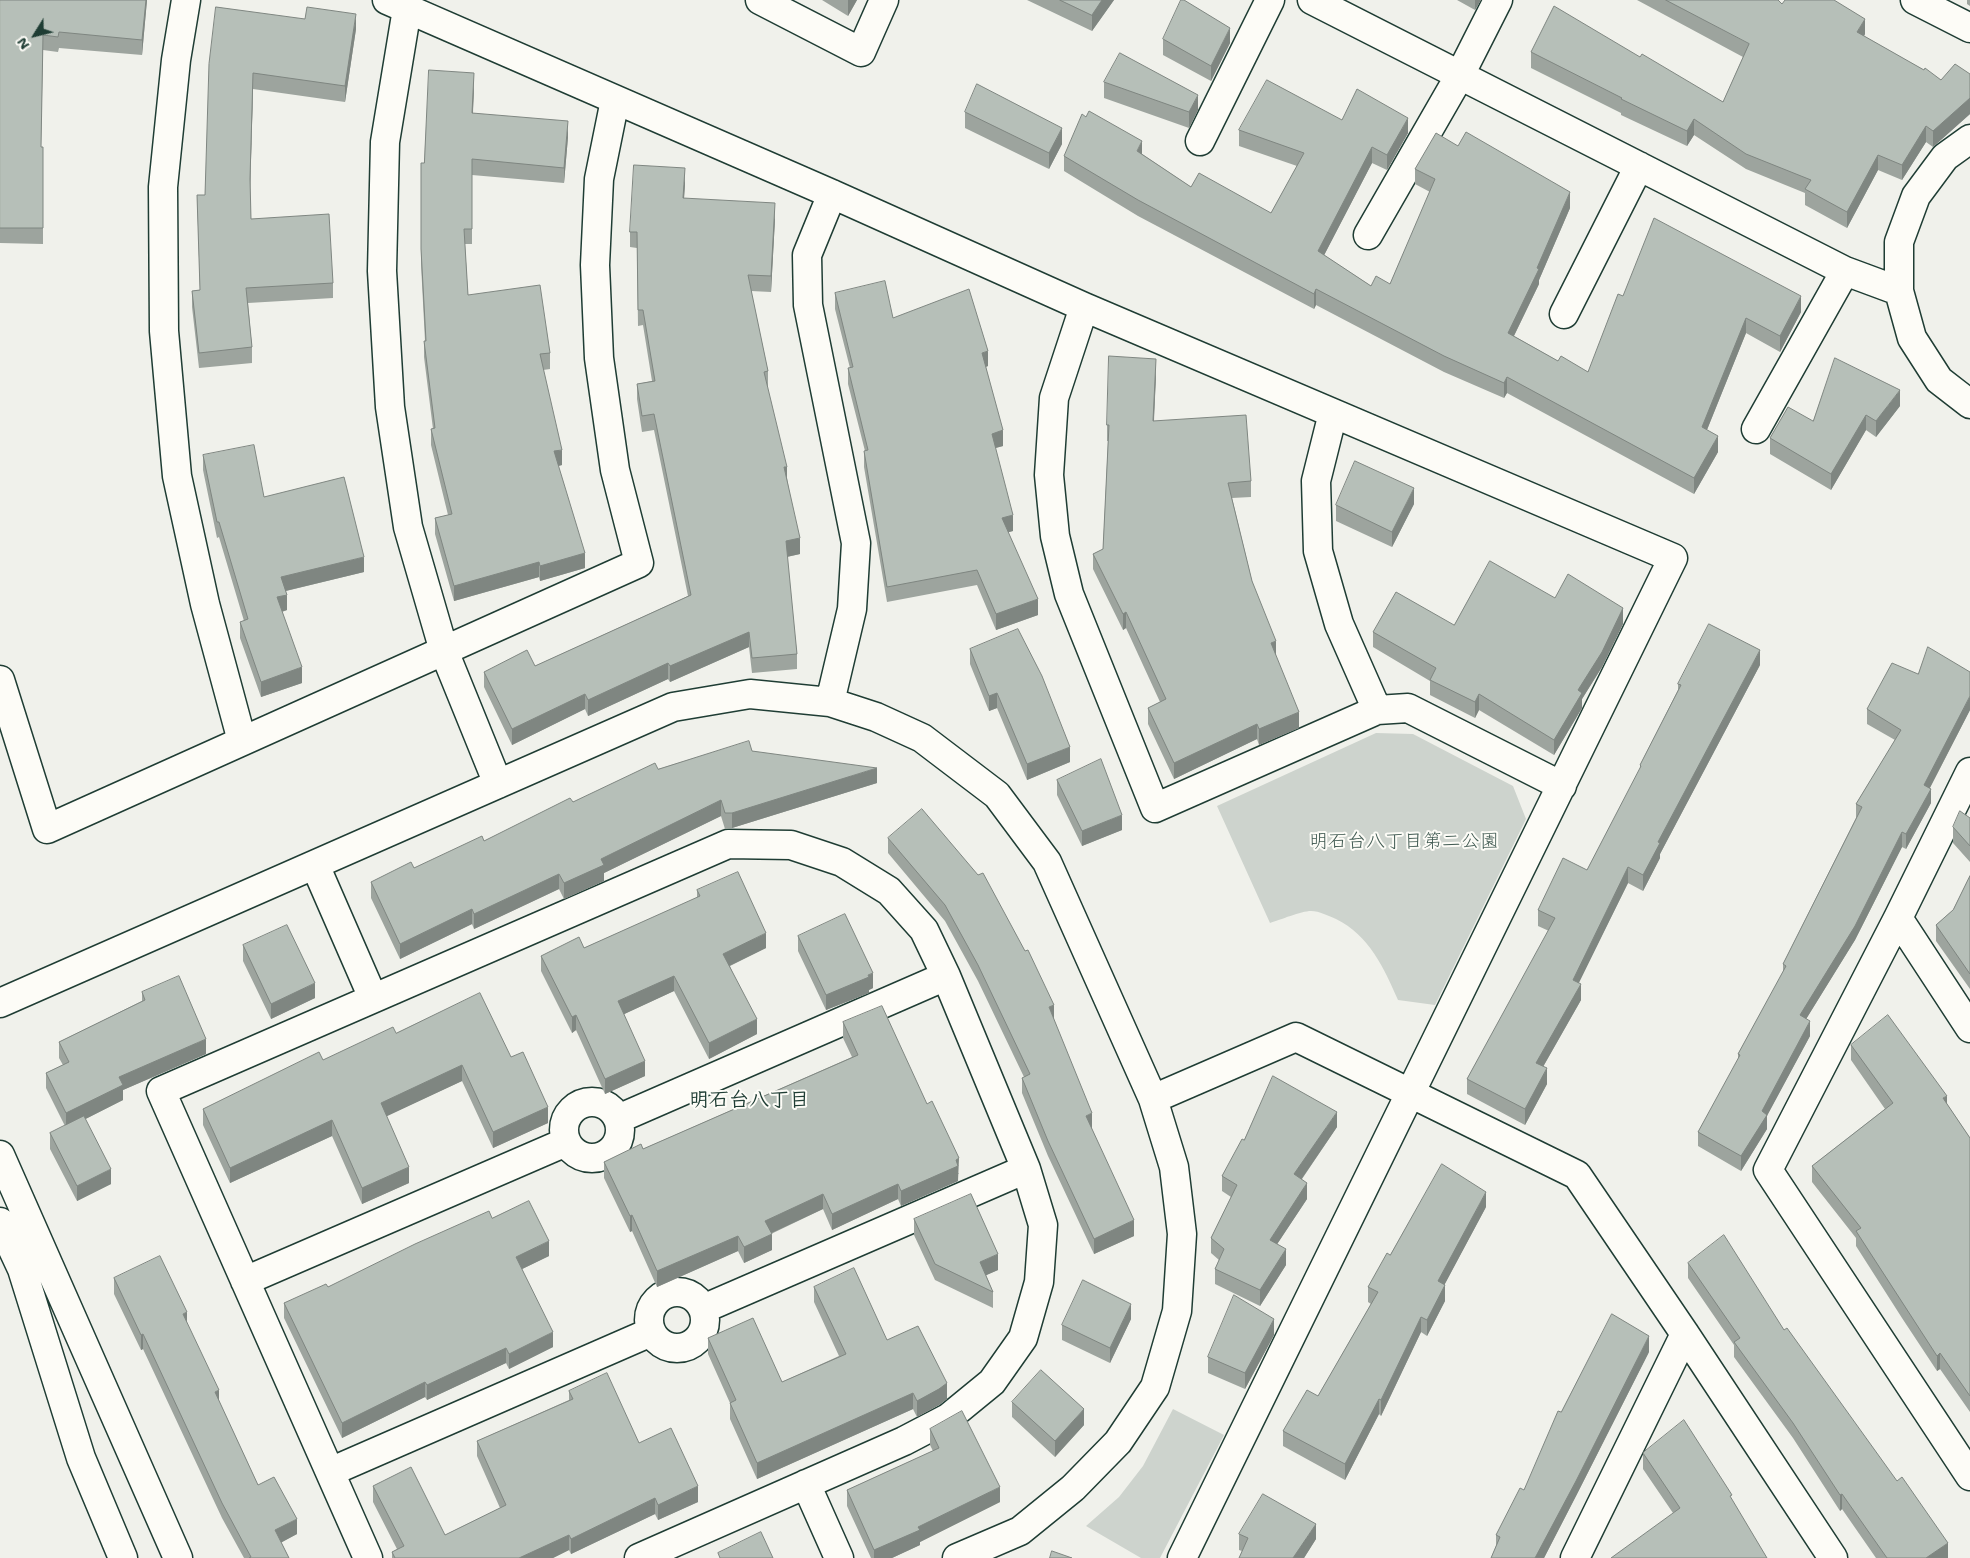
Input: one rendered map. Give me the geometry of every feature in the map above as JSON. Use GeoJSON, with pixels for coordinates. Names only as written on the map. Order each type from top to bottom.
{"type":"FeatureCollection","features":[{"type":"Feature","properties":{"kind":"street"},"geometry":{"type":"LineString","coordinates":[[186,0],[176,60],[163,187],[164,331],[177,476],[205,604],[242,741]]}},
{"type":"Feature","properties":{"kind":"street"},"geometry":{"type":"LineString","coordinates":[[760,0],[861,52],[884,0]]}},
{"type":"Feature","properties":{"kind":"street"},"geometry":{"type":"LineString","coordinates":[[1200,141],[1270,0]]}},
{"type":"Feature","properties":{"kind":"street"},"geometry":{"type":"LineString","coordinates":[[1312,0],[1845,271],[1898,291]]}},
{"type":"Feature","properties":{"kind":"street"},"geometry":{"type":"LineString","coordinates":[[1368,235],[1460,75],[1498,0]]}},
{"type":"Feature","properties":{"kind":"street"},"geometry":{"type":"LineString","coordinates":[[1915,0],[1970,28]]}},
{"type":"Feature","properties":{"kind":"street"},"geometry":{"type":"LineString","coordinates":[[498,784],[444,651],[408,527],[390,407],[382,271],[385,142],[397,4],[832,194],[1084,307],[1673,558],[1182,1558]]}},
{"type":"Feature","properties":{"kind":"street"},"geometry":{"type":"LineString","coordinates":[[0,680],[47,828],[639,564],[615,470],[599,358],[595,265],[600,179],[615,100]]}},
{"type":"Feature","properties":{"kind":"street"},"geometry":{"type":"LineString","coordinates":[[1970,139],[1944,157],[1916,196],[1900,242],[1898,291],[1912,338],[1939,380],[1970,404]]}},
{"type":"Feature","properties":{"kind":"street"},"geometry":{"type":"LineString","coordinates":[[1564,314],[1638,166]]}},
{"type":"Feature","properties":{"kind":"street"},"geometry":{"type":"LineString","coordinates":[[830,702],[852,609],[856,543],[808,305],[807,255],[832,194]]}},
{"type":"Feature","properties":{"kind":"street"},"geometry":{"type":"LineString","coordinates":[[1756,429],[1845,271]]}},
{"type":"Feature","properties":{"kind":"street"},"geometry":{"type":"LineString","coordinates":[[1084,307],[1054,398],[1049,475],[1055,536],[1069,594],[1155,808],[1377,710],[1408,708],[1562,786]]}},
{"type":"Feature","properties":{"kind":"street"},"geometry":{"type":"LineString","coordinates":[[1333,413],[1316,481],[1318,551],[1339,624],[1377,710]]}},
{"type":"Feature","properties":{"kind":"street"},"geometry":{"type":"LineString","coordinates":[[0,1003],[673,707],[750,694],[830,702],[876,717],[922,738],[996,795],[1047,862],[1153,1099],[1174,1167],[1182,1234],[1177,1311],[1154,1387],[1118,1442],[1073,1488],[1020,1532],[957,1558]]}},
{"type":"Feature","properties":{"kind":"street"},"geometry":{"type":"LineString","coordinates":[[1970,772],[1898,918],[1768,1170],[1970,1476]]}},
{"type":"Feature","properties":{"kind":"street"},"geometry":{"type":"LineString","coordinates":[[368,1558],[161,1091],[728,844],[791,845],[842,862],[889,891],[924,930],[946,976],[1026,1169],[1043,1225],[1039,1282],[1023,1338],[992,1382],[948,1418],[904,1441],[639,1558]]}},
{"type":"Feature","properties":{"kind":"street"},"geometry":{"type":"LineString","coordinates":[[315,865],[373,998]]}},
{"type":"Feature","properties":{"kind":"street"},"geometry":{"type":"LineString","coordinates":[[1898,918],[1970,1028]]}},
{"type":"Feature","properties":{"kind":"street"},"geometry":{"type":"LineString","coordinates":[[618,1119],[946,976]]}},
{"type":"Feature","properties":{"kind":"street"},"geometry":{"type":"LineString","coordinates":[[1153,1099],[1296,1037],[1577,1175],[1686,1334],[1833,1558]]}},
{"type":"Feature","properties":{"kind":"street"},"geometry":{"type":"LineString","coordinates":[[598,1102],[607,1106],[618,1119],[619,1138],[608,1154],[599,1158],[580,1156],[566,1142],[564,1124],[573,1109],[580,1104],[598,1102]]}},
{"type":"Feature","properties":{"kind":"street"},"geometry":{"type":"LineString","coordinates":[[245,1281],[566,1142]]}},
{"type":"Feature","properties":{"kind":"street"},"geometry":{"type":"LineString","coordinates":[[0,1155],[178,1558]]}},
{"type":"Feature","properties":{"kind":"street"},"geometry":{"type":"LineString","coordinates":[[703,1310],[1026,1169]]}},
{"type":"Feature","properties":{"kind":"street"},"geometry":{"type":"LineString","coordinates":[[0,1222],[22,1268],[81,1458],[123,1558]]}},
{"type":"Feature","properties":{"kind":"street"},"geometry":{"type":"LineString","coordinates":[[683,1292],[691,1296],[703,1310],[705,1319],[700,1337],[692,1344],[683,1348],[664,1346],[651,1332],[648,1324],[652,1306],[665,1294],[683,1292]]}},
{"type":"Feature","properties":{"kind":"street"},"geometry":{"type":"LineString","coordinates":[[330,1472],[651,1332]]}},
{"type":"Feature","properties":{"kind":"street"},"geometry":{"type":"LineString","coordinates":[[1575,1558],[1686,1334]]}},
{"type":"Feature","properties":{"kind":"street"},"geometry":{"type":"LineString","coordinates":[[806,1484],[839,1558]]}},
{"type":"Feature","properties":{"kind":"green space","name":"明石台八丁目第二公園"},"geometry":{"type":"Polygon","coordinates":[[[1376,733],[1413,734],[1513,786],[1526,819],[1435,1005],[1398,1000],[1381,965],[1366,943],[1348,926],[1336,919],[1321,913],[1307,911],[1270,923],[1217,806],[1376,733]]]}},
{"type":"Feature","properties":{"kind":"green space"},"geometry":{"type":"Polygon","coordinates":[[[1173,1409],[1224,1435],[1160,1558],[1141,1558],[1086,1526],[1119,1497],[1143,1466],[1173,1409]]]}},
{"type":"Feature","properties":{"kind":"building"},"geometry":{"type":"Polygon","coordinates":[[[0,0],[146,0],[142,40],[59,32],[58,37],[43,35],[41,147],[43,147],[43,228],[0,228],[0,0]]]}},
{"type":"Feature","properties":{"kind":"building"},"geometry":{"type":"Polygon","coordinates":[[[1060,0],[1102,0],[1092,15],[1060,0]]]}},
{"type":"Feature","properties":{"kind":"building"},"geometry":{"type":"Polygon","coordinates":[[[1181,0],[1230,28],[1211,66],[1163,39],[1181,0]]]}},
{"type":"Feature","properties":{"kind":"building"},"geometry":{"type":"Polygon","coordinates":[[[1666,0],[1778,0],[1782,4],[1785,0],[1834,0],[1865,19],[1857,32],[1924,70],[1925,68],[1941,80],[1955,64],[1970,74],[1970,98],[1933,131],[1926,126],[1902,165],[1878,155],[1847,212],[1805,189],[1811,180],[1746,154],[1694,119],[1687,131],[1531,52],[1554,6],[1640,57],[1642,54],[1723,102],[1749,44],[1666,0]]]}},
{"type":"Feature","properties":{"kind":"building"},"geometry":{"type":"Polygon","coordinates":[[[216,7],[305,19],[307,7],[356,14],[345,86],[253,73],[250,179],[251,219],[329,214],[333,283],[246,288],[252,347],[199,353],[192,291],[200,290],[197,195],[205,195],[209,64],[216,7]]]}},
{"type":"Feature","properties":{"kind":"building"},"geometry":{"type":"Polygon","coordinates":[[[1120,53],[1198,95],[1189,112],[1104,82],[1120,53]]]}},
{"type":"Feature","properties":{"kind":"building"},"geometry":{"type":"Polygon","coordinates":[[[429,70],[474,73],[472,113],[568,121],[564,168],[472,159],[472,229],[464,229],[468,295],[540,285],[550,353],[540,354],[562,450],[554,451],[585,553],[540,566],[539,562],[454,586],[435,518],[452,514],[431,429],[435,428],[424,341],[426,341],[421,249],[421,163],[424,163],[429,70]]]}},
{"type":"Feature","properties":{"kind":"building"},"geometry":{"type":"Polygon","coordinates":[[[1267,80],[1342,120],[1357,89],[1408,118],[1387,155],[1372,147],[1318,251],[1371,286],[1376,276],[1390,284],[1435,179],[1415,169],[1436,133],[1458,146],[1466,132],[1570,192],[1537,268],[1539,269],[1508,333],[1558,361],[1561,356],[1588,372],[1618,294],[1623,296],[1654,218],[1801,296],[1780,336],[1746,318],[1702,427],[1718,436],[1694,478],[1507,377],[1504,383],[1444,356],[1316,289],[1314,294],[1138,200],[1064,156],[1082,114],[1086,117],[1089,111],[1142,141],[1137,151],[1191,187],[1199,173],[1271,213],[1304,153],[1239,130],[1267,80]]]}},
{"type":"Feature","properties":{"kind":"building"},"geometry":{"type":"Polygon","coordinates":[[[977,84],[1062,128],[1049,153],[965,112],[977,84]]]}},
{"type":"Feature","properties":{"kind":"building"},"geometry":{"type":"Polygon","coordinates":[[[634,165],[685,168],[683,198],[775,203],[771,276],[748,275],[768,371],[764,372],[787,467],[784,467],[800,538],[786,541],[797,654],[752,658],[749,632],[670,666],[668,663],[588,700],[585,694],[512,729],[484,672],[527,650],[535,666],[691,595],[654,414],[642,416],[637,384],[655,381],[643,310],[638,310],[637,232],[630,232],[634,165]]]}},
{"type":"Feature","properties":{"kind":"building"},"geometry":{"type":"Polygon","coordinates":[[[885,281],[893,318],[969,289],[988,351],[982,353],[1003,430],[992,434],[1013,515],[1002,518],[1038,599],[996,614],[977,570],[887,587],[864,451],[868,450],[848,368],[853,367],[835,293],[885,281]]]}},
{"type":"Feature","properties":{"kind":"building"},"geometry":{"type":"Polygon","coordinates":[[[1109,356],[1156,359],[1153,421],[1246,415],[1251,481],[1228,483],[1252,581],[1276,641],[1271,643],[1299,712],[1259,729],[1257,724],[1174,763],[1148,708],[1166,699],[1126,612],[1123,614],[1093,554],[1103,549],[1109,425],[1107,425],[1109,356]]]}},
{"type":"Feature","properties":{"kind":"building"},"geometry":{"type":"Polygon","coordinates":[[[1835,358],[1900,390],[1876,421],[1866,415],[1831,474],[1770,438],[1788,407],[1813,421],[1835,358]]]}},
{"type":"Feature","properties":{"kind":"building"},"geometry":{"type":"Polygon","coordinates":[[[254,445],[264,497],[344,477],[364,557],[281,577],[287,595],[277,597],[302,667],[261,682],[240,622],[248,619],[219,522],[217,522],[203,455],[254,445]]]}},
{"type":"Feature","properties":{"kind":"building"},"geometry":{"type":"Polygon","coordinates":[[[1355,461],[1414,488],[1392,532],[1336,505],[1355,461]]]}},
{"type":"Feature","properties":{"kind":"building"},"geometry":{"type":"Polygon","coordinates":[[[1490,561],[1555,598],[1568,574],[1623,608],[1602,652],[1578,690],[1582,693],[1554,740],[1479,694],[1475,702],[1430,680],[1436,668],[1373,632],[1396,592],[1454,625],[1490,561]]]}},
{"type":"Feature","properties":{"kind":"building"},"geometry":{"type":"Polygon","coordinates":[[[1709,624],[1760,650],[1658,842],[1660,843],[1643,875],[1628,867],[1573,980],[1581,984],[1536,1063],[1547,1068],[1525,1109],[1467,1079],[1555,918],[1538,910],[1563,858],[1587,870],[1641,766],[1681,685],[1678,684],[1709,624]]]}},
{"type":"Feature","properties":{"kind":"building"},"geometry":{"type":"Polygon","coordinates":[[[1018,629],[1042,676],[1070,747],[1027,764],[997,693],[989,696],[970,649],[1018,629]]]}},
{"type":"Feature","properties":{"kind":"building"},"geometry":{"type":"Polygon","coordinates":[[[1928,647],[1970,672],[1970,696],[1924,785],[1931,789],[1906,834],[1902,832],[1855,926],[1800,1015],[1810,1021],[1762,1111],[1767,1115],[1741,1156],[1698,1132],[1786,966],[1783,964],[1862,807],[1856,804],[1901,730],[1867,709],[1892,663],[1918,674],[1928,647]]]}},
{"type":"Feature","properties":{"kind":"building"},"geometry":{"type":"Polygon","coordinates":[[[749,741],[752,751],[877,768],[732,813],[725,813],[721,800],[601,859],[604,865],[564,883],[559,874],[474,914],[472,909],[400,944],[371,882],[411,862],[414,868],[482,836],[484,841],[570,798],[573,802],[655,763],[658,769],[749,741]]]}},
{"type":"Feature","properties":{"kind":"building"},"geometry":{"type":"Polygon","coordinates":[[[1101,759],[1122,815],[1082,831],[1057,780],[1101,759]]]}},
{"type":"Feature","properties":{"kind":"building"},"geometry":{"type":"Polygon","coordinates":[[[922,809],[978,875],[983,873],[1025,951],[1028,950],[1054,1005],[1049,1007],[1092,1113],[1086,1116],[1134,1220],[1094,1239],[1048,1141],[1022,1078],[1030,1074],[978,965],[945,905],[888,838],[922,809]]]}},
{"type":"Feature","properties":{"kind":"building"},"geometry":{"type":"Polygon","coordinates":[[[1960,811],[1970,818],[1970,846],[1953,827],[1960,811]]]}},
{"type":"Feature","properties":{"kind":"building"},"geometry":{"type":"Polygon","coordinates":[[[738,872],[766,933],[723,954],[757,1019],[709,1043],[674,976],[618,1001],[645,1061],[605,1079],[576,1015],[572,1017],[541,956],[579,937],[584,948],[700,896],[697,890],[738,872]]]}},
{"type":"Feature","properties":{"kind":"building"},"geometry":{"type":"Polygon","coordinates":[[[1970,876],[1970,974],[1936,925],[1953,910],[1970,876]]]}},
{"type":"Feature","properties":{"kind":"building"},"geometry":{"type":"Polygon","coordinates":[[[845,914],[873,973],[868,975],[869,977],[826,995],[798,936],[845,914]]]}},
{"type":"Feature","properties":{"kind":"building"},"geometry":{"type":"Polygon","coordinates":[[[287,925],[315,983],[271,1004],[243,945],[287,925]]]}},
{"type":"Feature","properties":{"kind":"building"},"geometry":{"type":"Polygon","coordinates":[[[179,976],[206,1039],[119,1077],[123,1085],[66,1113],[46,1073],[69,1062],[59,1042],[145,1000],[142,992],[179,976]]]}},
{"type":"Feature","properties":{"kind":"building"},"geometry":{"type":"Polygon","coordinates":[[[480,993],[511,1057],[523,1052],[548,1107],[493,1132],[462,1065],[381,1103],[409,1167],[362,1188],[332,1120],[230,1168],[203,1109],[319,1052],[323,1060],[393,1027],[396,1033],[480,993]]]}},
{"type":"Feature","properties":{"kind":"building"},"geometry":{"type":"Polygon","coordinates":[[[882,1006],[927,1104],[932,1101],[959,1158],[956,1160],[958,1166],[901,1191],[898,1184],[832,1214],[823,1194],[765,1221],[772,1234],[744,1247],[738,1236],[657,1271],[632,1215],[630,1216],[604,1162],[641,1144],[643,1149],[858,1055],[843,1022],[882,1006]]]}},
{"type":"Feature","properties":{"kind":"building"},"geometry":{"type":"Polygon","coordinates":[[[1888,1015],[1947,1096],[1943,1098],[1970,1138],[1970,1396],[1940,1353],[1937,1356],[1856,1231],[1861,1228],[1812,1166],[1893,1103],[1851,1045],[1888,1015]]]}},
{"type":"Feature","properties":{"kind":"building"},"geometry":{"type":"Polygon","coordinates":[[[1273,1076],[1337,1112],[1294,1174],[1307,1183],[1270,1240],[1286,1249],[1260,1290],[1215,1269],[1224,1249],[1211,1238],[1237,1185],[1222,1176],[1242,1139],[1244,1140],[1273,1076]]]}},
{"type":"Feature","properties":{"kind":"building"},"geometry":{"type":"Polygon","coordinates":[[[84,1116],[111,1169],[77,1186],[50,1133],[84,1116]]]}},
{"type":"Feature","properties":{"kind":"building"},"geometry":{"type":"Polygon","coordinates":[[[1442,1164],[1486,1192],[1438,1281],[1445,1285],[1427,1320],[1421,1317],[1381,1400],[1379,1399],[1345,1464],[1283,1431],[1307,1390],[1318,1396],[1378,1292],[1368,1287],[1387,1253],[1390,1255],[1442,1164]]]}},
{"type":"Feature","properties":{"kind":"building"},"geometry":{"type":"Polygon","coordinates":[[[971,1194],[998,1254],[980,1262],[993,1292],[935,1264],[914,1219],[971,1194]]]}},
{"type":"Feature","properties":{"kind":"building"},"geometry":{"type":"Polygon","coordinates":[[[529,1201],[549,1241],[516,1257],[553,1332],[509,1354],[506,1348],[427,1385],[425,1382],[342,1423],[284,1303],[326,1284],[328,1287],[415,1244],[489,1211],[492,1218],[529,1201]]]}},
{"type":"Feature","properties":{"kind":"building"},"geometry":{"type":"Polygon","coordinates":[[[1724,1235],[1784,1330],[1787,1328],[1897,1481],[1902,1477],[1948,1543],[1926,1558],[1887,1558],[1842,1494],[1840,1495],[1793,1423],[1734,1342],[1740,1338],[1688,1263],[1724,1235]]]}},
{"type":"Feature","properties":{"kind":"building"},"geometry":{"type":"Polygon","coordinates":[[[160,1256],[187,1312],[183,1314],[219,1390],[215,1392],[258,1485],[274,1477],[297,1519],[275,1530],[289,1558],[249,1558],[251,1557],[222,1503],[143,1334],[141,1335],[114,1278],[160,1256]]]}},
{"type":"Feature","properties":{"kind":"building"},"geometry":{"type":"Polygon","coordinates":[[[854,1268],[887,1340],[918,1326],[947,1383],[917,1401],[913,1393],[757,1463],[730,1403],[736,1400],[708,1338],[753,1318],[782,1382],[846,1354],[814,1287],[854,1268]]]}},
{"type":"Feature","properties":{"kind":"building"},"geometry":{"type":"Polygon","coordinates":[[[1083,1280],[1131,1304],[1110,1348],[1062,1325],[1083,1280]]]}},
{"type":"Feature","properties":{"kind":"building"},"geometry":{"type":"Polygon","coordinates":[[[1234,1295],[1274,1319],[1245,1373],[1208,1357],[1234,1295]]]}},
{"type":"Feature","properties":{"kind":"building"},"geometry":{"type":"Polygon","coordinates":[[[1612,1314],[1649,1336],[1535,1558],[1491,1558],[1500,1537],[1496,1535],[1520,1488],[1524,1490],[1558,1411],[1561,1412],[1612,1314]]]}},
{"type":"Feature","properties":{"kind":"building"},"geometry":{"type":"Polygon","coordinates":[[[1041,1370],[1084,1409],[1055,1441],[1012,1402],[1041,1370]]]}},
{"type":"Feature","properties":{"kind":"building"},"geometry":{"type":"Polygon","coordinates":[[[607,1373],[639,1443],[671,1428],[698,1486],[658,1505],[655,1498],[571,1539],[569,1535],[519,1558],[395,1558],[392,1552],[404,1546],[373,1486],[411,1467],[445,1535],[506,1505],[477,1441],[573,1399],[569,1391],[607,1373]]]}},
{"type":"Feature","properties":{"kind":"building"},"geometry":{"type":"Polygon","coordinates":[[[962,1411],[1000,1487],[918,1527],[920,1530],[874,1550],[847,1490],[939,1448],[930,1429],[962,1411]]]}},
{"type":"Feature","properties":{"kind":"building"},"geometry":{"type":"Polygon","coordinates":[[[1684,1420],[1732,1495],[1730,1496],[1767,1558],[1611,1558],[1680,1508],[1643,1453],[1684,1420]]]}},
{"type":"Feature","properties":{"kind":"building"},"geometry":{"type":"Polygon","coordinates":[[[1263,1494],[1316,1524],[1293,1558],[1239,1558],[1248,1538],[1239,1534],[1263,1494]]]}},
{"type":"Feature","properties":{"kind":"building"},"geometry":{"type":"Polygon","coordinates":[[[761,1532],[773,1558],[720,1558],[718,1553],[761,1532]]]}},
{"type":"Feature","properties":{"kind":"building"},"geometry":{"type":"Polygon","coordinates":[[[1052,1551],[1072,1558],[1050,1558],[1052,1551]]]}},
{"type":"Feature","properties":{"kind":"district","name":"明石台八丁目"},"geometry":{"type":"Point","coordinates":[749,1101]}}]}
